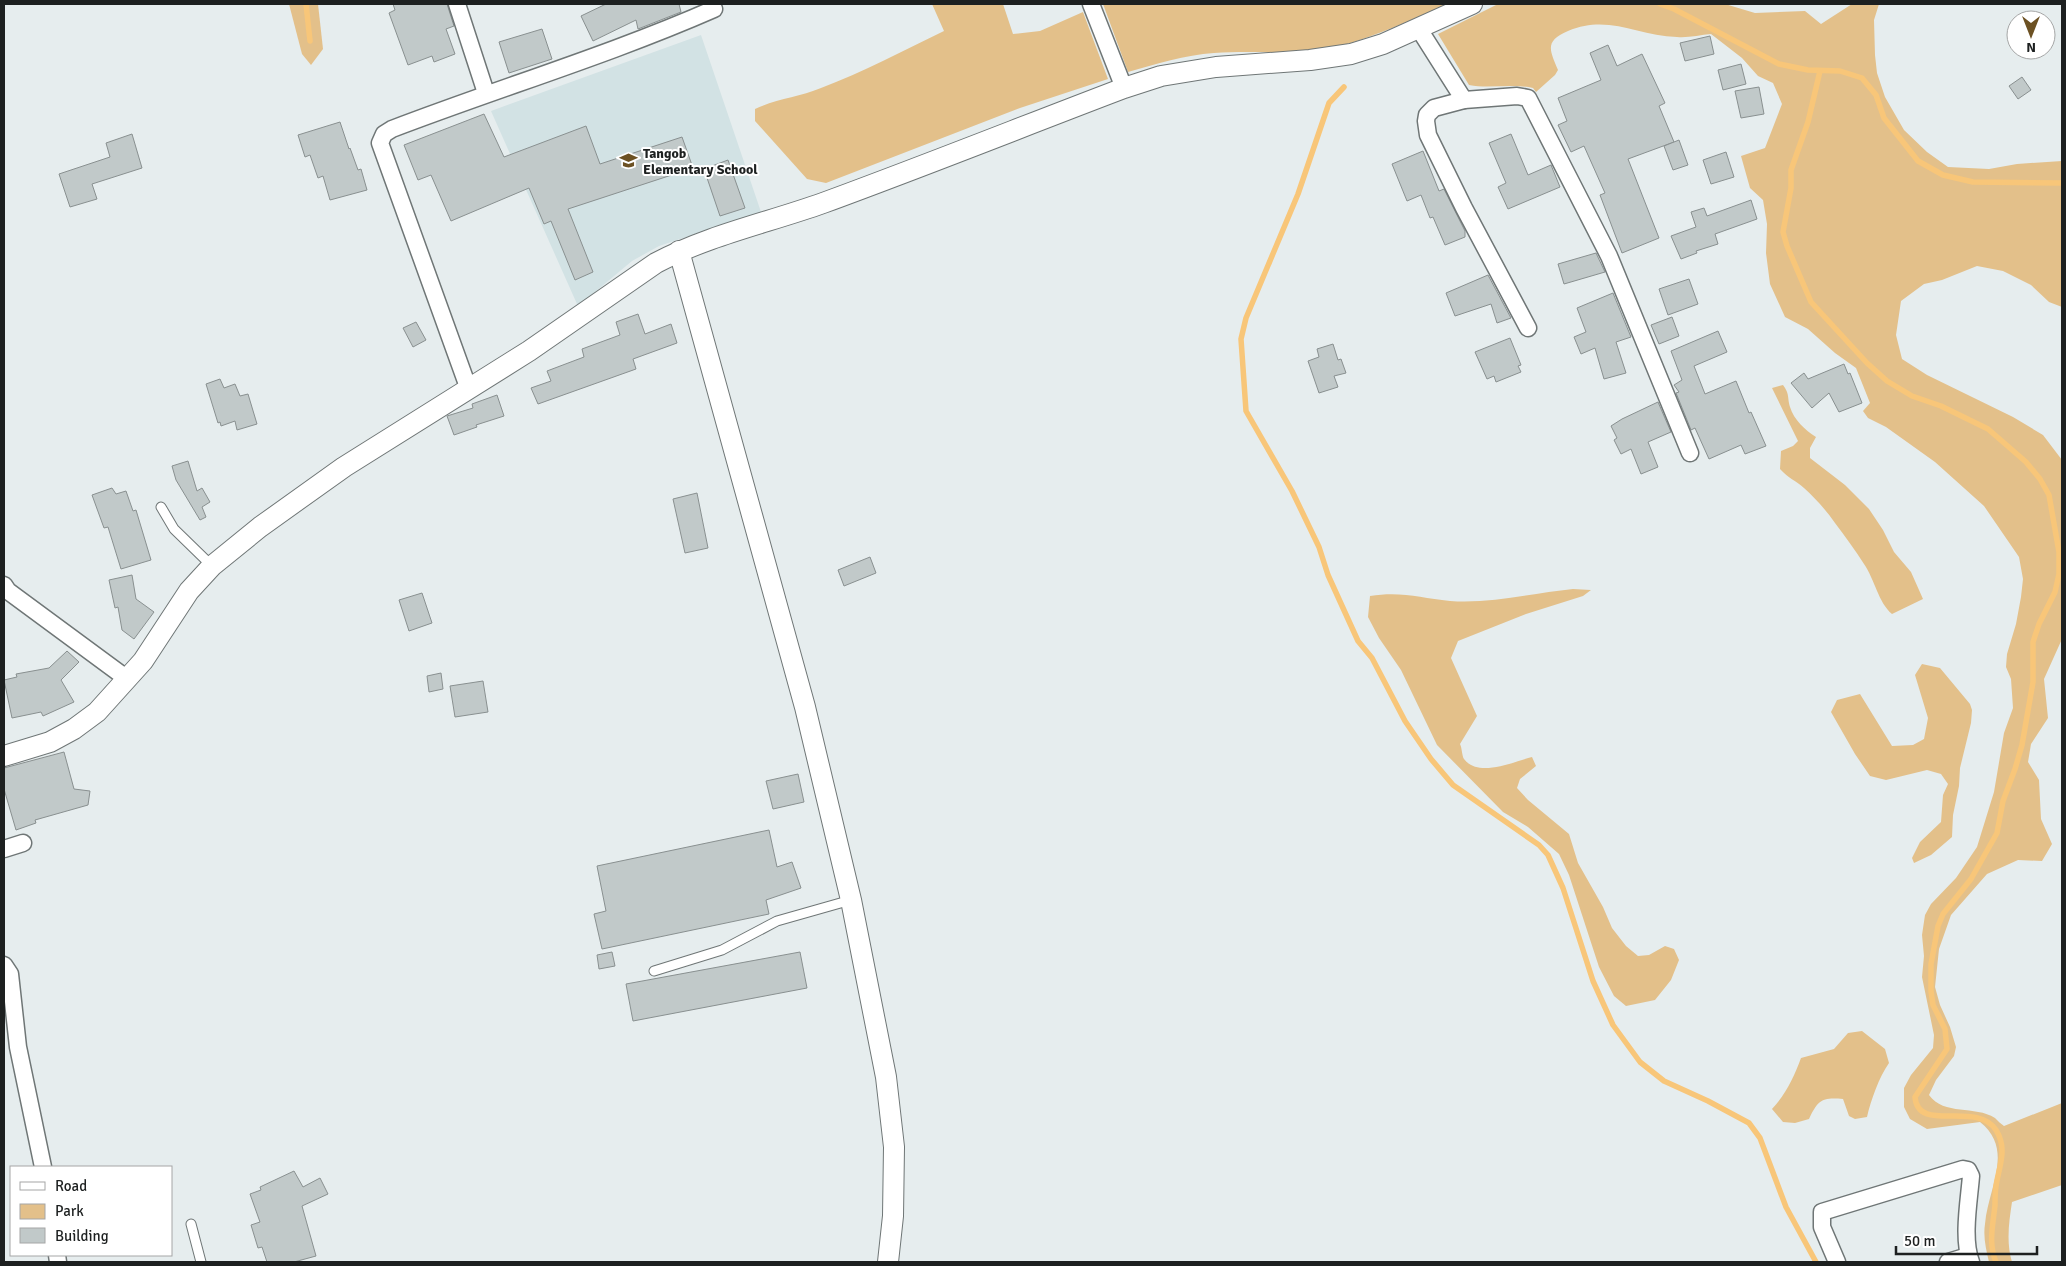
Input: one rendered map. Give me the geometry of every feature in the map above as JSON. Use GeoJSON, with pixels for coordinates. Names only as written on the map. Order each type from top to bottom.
{"type":"FeatureCollection","features":[{"type":"Feature","properties":{"kind":"street"},"geometry":{"type":"LineString","coordinates":[[457,4],[486,93]]}},
{"type":"Feature","properties":{"kind":"street"},"geometry":{"type":"LineString","coordinates":[[1091,4],[1124,88]]}},
{"type":"Feature","properties":{"kind":"street"},"geometry":{"type":"LineString","coordinates":[[4,756],[50,742],[74,729],[97,712],[152,648],[189,592],[212,566],[260,527],[344,467],[576,320],[656,263],[679,251],[700,242],[824,203],[1124,88],[1161,76],[1216,67],[1310,60],[1351,54],[1383,44],[1472,4]]}},
{"type":"Feature","properties":{"kind":"street"},"geometry":{"type":"LineString","coordinates":[[468,387],[380,143],[384,134],[392,129],[486,93],[656,34],[714,9]]}},
{"type":"Feature","properties":{"kind":"street"},"geometry":{"type":"LineString","coordinates":[[1419,29],[1464,100]]}},
{"type":"Feature","properties":{"kind":"street"},"geometry":{"type":"LineString","coordinates":[[1528,328],[1464,208],[1428,135],[1427,115],[1434,108],[1464,100],[1517,96],[1528,98],[1609,256],[1690,453]]}},
{"type":"Feature","properties":{"kind":"street"},"geometry":{"type":"LineString","coordinates":[[679,251],[806,707],[851,900],[886,1077],[894,1146],[893,1216],[888,1262]]}},
{"type":"Feature","properties":{"kind":"street"},"geometry":{"type":"LineString","coordinates":[[4,585],[8,591],[126,678]]}},
{"type":"Feature","properties":{"kind":"street"},"geometry":{"type":"LineString","coordinates":[[4,849],[23,843]]}},
{"type":"Feature","properties":{"kind":"street"},"geometry":{"type":"LineString","coordinates":[[4,965],[10,974],[18,1047],[43,1166]]}},
{"type":"Feature","properties":{"kind":"street"},"geometry":{"type":"LineString","coordinates":[[1837,1262],[1822,1227],[1822,1212],[1963,1169],[1968,1170],[1970,1176],[1968,1216],[1969,1259],[1948,1262]]}},
{"type":"Feature","properties":{"kind":"lane"},"geometry":{"type":"LineString","coordinates":[[160,507],[174,529],[212,566]]}},
{"type":"Feature","properties":{"kind":"lane"},"geometry":{"type":"LineString","coordinates":[[654,971],[722,950],[777,921],[851,900]]}},
{"type":"Feature","properties":{"kind":"lane"},"geometry":{"type":"LineString","coordinates":[[190,1224],[201,1262]]}},
{"type":"Feature","properties":{"kind":"shaded area","name":"Tangob Elementary School"},"geometry":{"type":"Polygon","coordinates":[[[701,35],[761,212],[659,246],[632,261],[583,302],[577,304],[491,111],[701,35]]]}},
{"type":"Feature","properties":{"kind":"green space"},"geometry":{"type":"Polygon","coordinates":[[[289,4],[318,4],[323,49],[311,65],[302,54],[289,4]]]}},
{"type":"Feature","properties":{"kind":"green space"},"geometry":{"type":"Polygon","coordinates":[[[932,4],[1003,4],[1013,34],[1040,31],[1083,12],[1108,79],[1020,108],[826,183],[807,179],[755,121],[755,109],[837,82],[944,31],[932,4]]]}},
{"type":"Feature","properties":{"kind":"green space"},"geometry":{"type":"Polygon","coordinates":[[[1103,4],[1447,4],[1381,32],[1340,46],[1309,51],[1203,54],[1171,60],[1128,72],[1103,4]]]}},
{"type":"Feature","properties":{"kind":"green space"},"geometry":{"type":"Polygon","coordinates":[[[1498,4],[1725,4],[1755,13],[1805,11],[1821,24],[1852,4],[1879,4],[1874,20],[1877,73],[1885,97],[1904,130],[1927,152],[1948,167],[1989,169],[2017,164],[2062,161],[2062,307],[2049,302],[2031,285],[2003,271],[1977,266],[1942,280],[1924,284],[1901,301],[1896,335],[1902,359],[1927,375],[2013,417],[2043,435],[2062,460],[2062,639],[2044,679],[2048,718],[2031,744],[2028,762],[2039,780],[2041,819],[2052,844],[2042,861],[2018,860],[1987,874],[1951,915],[1939,949],[1935,987],[1956,1047],[1954,1056],[1936,1080],[1929,1095],[1935,1101],[1951,1108],[1987,1114],[2004,1126],[2062,1103],[2062,1185],[2012,1202],[2009,1240],[2012,1262],[1989,1262],[1986,1248],[1985,1224],[1998,1157],[1996,1145],[1990,1133],[1980,1122],[1927,1129],[1910,1119],[1904,1107],[1904,1088],[1911,1075],[1933,1048],[1934,1035],[1922,977],[1924,956],[1922,935],[1925,915],[1931,904],[1956,878],[1977,847],[1994,792],[2004,733],[2013,708],[2011,679],[2006,667],[2007,654],[2016,624],[2021,597],[2023,579],[2019,557],[1984,506],[1935,462],[1886,427],[1868,418],[1863,411],[1870,403],[1856,368],[1835,353],[1808,329],[1785,317],[1770,284],[1766,253],[1767,224],[1763,200],[1750,188],[1741,156],[1765,148],[1782,104],[1773,83],[1758,76],[1742,58],[1711,34],[1690,37],[1663,36],[1623,27],[1597,25],[1583,26],[1555,38],[1552,42],[1551,51],[1558,70],[1536,92],[1533,88],[1525,87],[1469,85],[1438,34],[1498,4]]]}},
{"type":"Feature","properties":{"kind":"green space"},"geometry":{"type":"Polygon","coordinates":[[[1783,385],[1788,393],[1790,407],[1794,416],[1804,428],[1816,437],[1810,448],[1810,458],[1845,485],[1869,509],[1883,530],[1894,552],[1911,572],[1923,599],[1892,614],[1883,603],[1864,564],[1828,513],[1804,488],[1780,469],[1781,451],[1793,446],[1798,441],[1772,388],[1783,385]]]}},
{"type":"Feature","properties":{"kind":"green space"},"geometry":{"type":"Polygon","coordinates":[[[1573,589],[1591,590],[1583,596],[1526,614],[1458,641],[1451,658],[1477,716],[1460,744],[1464,759],[1470,765],[1478,767],[1496,767],[1532,757],[1536,766],[1520,779],[1517,788],[1528,800],[1569,834],[1578,863],[1603,907],[1612,928],[1626,946],[1638,956],[1649,955],[1665,946],[1674,949],[1679,960],[1671,980],[1655,1000],[1626,1006],[1614,996],[1599,967],[1569,875],[1559,854],[1528,827],[1503,812],[1437,745],[1401,670],[1379,638],[1368,617],[1370,596],[1401,595],[1465,602],[1496,600],[1573,589]]]}},
{"type":"Feature","properties":{"kind":"green space"},"geometry":{"type":"Polygon","coordinates":[[[1922,664],[1940,668],[1970,704],[1972,710],[1971,723],[1960,768],[1959,786],[1953,815],[1952,837],[1931,855],[1914,863],[1912,858],[1920,842],[1941,822],[1943,795],[1948,784],[1941,774],[1927,770],[1886,780],[1870,776],[1831,712],[1837,700],[1860,694],[1892,746],[1913,745],[1924,739],[1928,718],[1915,675],[1922,664]]]}},
{"type":"Feature","properties":{"kind":"green space"},"geometry":{"type":"Polygon","coordinates":[[[1862,1031],[1885,1049],[1889,1063],[1876,1089],[1867,1117],[1855,1119],[1849,1116],[1843,1099],[1825,1099],[1818,1104],[1809,1119],[1795,1123],[1783,1122],[1772,1109],[1789,1085],[1801,1058],[1834,1049],[1848,1033],[1862,1031]]]}},
{"type":"Feature","properties":{"kind":"building"},"geometry":{"type":"Polygon","coordinates":[[[393,4],[447,4],[454,26],[446,29],[455,54],[434,62],[432,56],[408,65],[389,13],[395,10],[393,4]]]}},
{"type":"Feature","properties":{"kind":"building"},"geometry":{"type":"Polygon","coordinates":[[[606,4],[679,4],[681,12],[638,29],[636,20],[593,41],[581,16],[606,4]]]}},
{"type":"Feature","properties":{"kind":"building"},"geometry":{"type":"Polygon","coordinates":[[[542,29],[552,59],[509,73],[499,42],[542,29]]]}},
{"type":"Feature","properties":{"kind":"building"},"geometry":{"type":"Polygon","coordinates":[[[1710,36],[1714,54],[1685,61],[1680,43],[1710,36]]]}},
{"type":"Feature","properties":{"kind":"building"},"geometry":{"type":"Polygon","coordinates":[[[1608,45],[1617,66],[1642,54],[1665,103],[1659,106],[1674,142],[1628,159],[1659,238],[1622,253],[1600,195],[1605,193],[1584,146],[1571,152],[1558,125],[1567,121],[1558,98],[1601,80],[1590,53],[1608,45]]]}},
{"type":"Feature","properties":{"kind":"building"},"geometry":{"type":"Polygon","coordinates":[[[1741,64],[1746,84],[1723,90],[1718,70],[1741,64]]]}},
{"type":"Feature","properties":{"kind":"building"},"geometry":{"type":"Polygon","coordinates":[[[2022,77],[2031,90],[2018,99],[2009,86],[2022,77]]]}},
{"type":"Feature","properties":{"kind":"building"},"geometry":{"type":"Polygon","coordinates":[[[1759,87],[1764,114],[1741,118],[1735,91],[1759,87]]]}},
{"type":"Feature","properties":{"kind":"building"},"geometry":{"type":"Polygon","coordinates":[[[484,114],[504,157],[586,126],[600,164],[682,137],[693,168],[568,209],[593,272],[575,280],[551,221],[544,224],[529,188],[451,221],[431,175],[418,180],[404,145],[484,114]]]}},
{"type":"Feature","properties":{"kind":"building"},"geometry":{"type":"Polygon","coordinates":[[[340,122],[358,170],[361,169],[367,190],[330,200],[323,176],[318,178],[310,155],[305,157],[298,135],[340,122]]]}},
{"type":"Feature","properties":{"kind":"building"},"geometry":{"type":"Polygon","coordinates":[[[132,134],[142,168],[92,184],[97,199],[70,207],[59,174],[110,157],[106,143],[132,134]]]}},
{"type":"Feature","properties":{"kind":"building"},"geometry":{"type":"Polygon","coordinates":[[[1511,134],[1528,175],[1551,165],[1560,187],[1508,209],[1498,187],[1506,183],[1489,143],[1511,134]]]}},
{"type":"Feature","properties":{"kind":"building"},"geometry":{"type":"Polygon","coordinates":[[[1679,140],[1688,165],[1673,170],[1664,146],[1679,140]]]}},
{"type":"Feature","properties":{"kind":"building"},"geometry":{"type":"Polygon","coordinates":[[[1423,151],[1439,191],[1444,189],[1465,231],[1465,237],[1445,245],[1433,217],[1430,218],[1421,195],[1407,201],[1392,164],[1423,151]]]}},
{"type":"Feature","properties":{"kind":"building"},"geometry":{"type":"Polygon","coordinates":[[[1726,152],[1734,177],[1711,184],[1703,160],[1726,152]]]}},
{"type":"Feature","properties":{"kind":"building"},"geometry":{"type":"Polygon","coordinates":[[[728,160],[745,208],[720,216],[704,169],[728,160]]]}},
{"type":"Feature","properties":{"kind":"building"},"geometry":{"type":"Polygon","coordinates":[[[1751,200],[1757,219],[1715,234],[1718,244],[1696,251],[1697,253],[1681,259],[1671,236],[1696,227],[1691,212],[1704,208],[1707,216],[1751,200]]]}},
{"type":"Feature","properties":{"kind":"building"},"geometry":{"type":"Polygon","coordinates":[[[1596,253],[1605,272],[1564,284],[1558,264],[1596,253]]]}},
{"type":"Feature","properties":{"kind":"building"},"geometry":{"type":"Polygon","coordinates":[[[1488,275],[1511,318],[1497,323],[1491,304],[1455,316],[1446,293],[1488,275]]]}},
{"type":"Feature","properties":{"kind":"building"},"geometry":{"type":"Polygon","coordinates":[[[1689,279],[1698,304],[1668,315],[1659,289],[1689,279]]]}},
{"type":"Feature","properties":{"kind":"building"},"geometry":{"type":"Polygon","coordinates":[[[1613,293],[1631,337],[1616,342],[1626,373],[1604,379],[1595,348],[1581,354],[1574,337],[1586,332],[1577,308],[1613,293]]]}},
{"type":"Feature","properties":{"kind":"building"},"geometry":{"type":"Polygon","coordinates":[[[638,314],[645,334],[671,324],[677,343],[633,359],[636,369],[538,404],[531,388],[551,381],[547,371],[584,357],[582,349],[620,335],[616,322],[638,314]]]}},
{"type":"Feature","properties":{"kind":"building"},"geometry":{"type":"Polygon","coordinates":[[[1672,317],[1679,336],[1659,344],[1651,325],[1672,317]]]}},
{"type":"Feature","properties":{"kind":"building"},"geometry":{"type":"Polygon","coordinates":[[[416,322],[426,340],[413,347],[403,328],[416,322]]]}},
{"type":"Feature","properties":{"kind":"building"},"geometry":{"type":"Polygon","coordinates":[[[1718,331],[1727,352],[1694,366],[1705,394],[1736,381],[1749,413],[1751,412],[1766,446],[1745,454],[1741,445],[1709,459],[1695,428],[1691,430],[1676,393],[1679,392],[1674,385],[1682,380],[1671,351],[1718,331]]]}},
{"type":"Feature","properties":{"kind":"building"},"geometry":{"type":"Polygon","coordinates":[[[1510,338],[1521,365],[1518,366],[1521,372],[1496,382],[1494,376],[1487,379],[1475,352],[1510,338]]]}},
{"type":"Feature","properties":{"kind":"building"},"geometry":{"type":"Polygon","coordinates":[[[1333,344],[1338,360],[1341,359],[1346,373],[1334,376],[1338,387],[1319,393],[1308,361],[1319,357],[1317,349],[1333,344]]]}},
{"type":"Feature","properties":{"kind":"building"},"geometry":{"type":"Polygon","coordinates":[[[1844,364],[1848,374],[1850,373],[1862,403],[1839,412],[1829,393],[1812,408],[1791,383],[1804,373],[1808,379],[1844,364]]]}},
{"type":"Feature","properties":{"kind":"building"},"geometry":{"type":"Polygon","coordinates":[[[220,379],[224,388],[235,384],[240,396],[248,394],[257,424],[237,430],[235,421],[221,426],[220,422],[218,423],[206,384],[220,379]]]}},
{"type":"Feature","properties":{"kind":"building"},"geometry":{"type":"Polygon","coordinates":[[[497,395],[504,416],[476,425],[477,427],[454,435],[447,416],[473,408],[472,404],[497,395]]]}},
{"type":"Feature","properties":{"kind":"building"},"geometry":{"type":"Polygon","coordinates":[[[1658,402],[1671,432],[1648,442],[1658,467],[1641,474],[1631,449],[1621,454],[1614,440],[1617,438],[1611,426],[1658,402]]]}},
{"type":"Feature","properties":{"kind":"building"},"geometry":{"type":"Polygon","coordinates":[[[188,461],[197,491],[202,488],[210,502],[202,507],[206,517],[200,520],[176,480],[172,466],[188,461]]]}},
{"type":"Feature","properties":{"kind":"building"},"geometry":{"type":"Polygon","coordinates":[[[112,488],[116,494],[126,491],[133,511],[136,510],[151,560],[121,569],[108,527],[104,528],[92,495],[112,488]]]}},
{"type":"Feature","properties":{"kind":"building"},"geometry":{"type":"Polygon","coordinates":[[[697,493],[708,548],[685,553],[673,499],[697,493]]]}},
{"type":"Feature","properties":{"kind":"building"},"geometry":{"type":"Polygon","coordinates":[[[870,557],[876,573],[844,586],[838,570],[870,557]]]}},
{"type":"Feature","properties":{"kind":"building"},"geometry":{"type":"Polygon","coordinates":[[[132,575],[136,599],[154,612],[134,639],[122,630],[118,607],[115,608],[109,580],[132,575]]]}},
{"type":"Feature","properties":{"kind":"building"},"geometry":{"type":"Polygon","coordinates":[[[422,593],[432,623],[409,631],[399,600],[422,593]]]}},
{"type":"Feature","properties":{"kind":"building"},"geometry":{"type":"Polygon","coordinates":[[[67,651],[79,662],[61,680],[74,702],[43,716],[41,712],[12,718],[4,680],[17,677],[16,674],[49,668],[67,651]]]}},
{"type":"Feature","properties":{"kind":"building"},"geometry":{"type":"Polygon","coordinates":[[[441,673],[443,689],[429,692],[427,676],[441,673]]]}},
{"type":"Feature","properties":{"kind":"building"},"geometry":{"type":"Polygon","coordinates":[[[483,681],[488,712],[455,717],[450,686],[483,681]]]}},
{"type":"Feature","properties":{"kind":"building"},"geometry":{"type":"Polygon","coordinates":[[[64,752],[74,789],[90,791],[88,805],[35,820],[36,823],[16,830],[4,789],[4,768],[64,752]]]}},
{"type":"Feature","properties":{"kind":"building"},"geometry":{"type":"Polygon","coordinates":[[[798,774],[804,802],[773,809],[766,781],[798,774]]]}},
{"type":"Feature","properties":{"kind":"building"},"geometry":{"type":"Polygon","coordinates":[[[769,830],[777,867],[792,862],[801,888],[766,900],[769,914],[602,949],[594,914],[606,911],[597,866],[769,830]]]}},
{"type":"Feature","properties":{"kind":"building"},"geometry":{"type":"Polygon","coordinates":[[[612,952],[615,966],[599,969],[597,955],[612,952]]]}},
{"type":"Feature","properties":{"kind":"building"},"geometry":{"type":"Polygon","coordinates":[[[800,952],[807,988],[633,1021],[626,984],[800,952]]]}},
{"type":"Feature","properties":{"kind":"building"},"geometry":{"type":"Polygon","coordinates":[[[294,1171],[303,1187],[320,1178],[328,1194],[302,1206],[316,1256],[294,1262],[267,1262],[262,1247],[258,1248],[251,1225],[260,1222],[250,1194],[261,1190],[260,1187],[294,1171]]]}},
{"type":"Feature","properties":{"kind":"waterway"},"geometry":{"type":"LineString","coordinates":[[306,4],[310,41]]}},
{"type":"Feature","properties":{"kind":"waterway"},"geometry":{"type":"LineString","coordinates":[[1660,4],[1674,9],[1779,64],[1808,70],[1840,71],[1862,78],[1876,95],[1884,118],[1918,161],[1943,175],[1973,182],[2062,183]]}},
{"type":"Feature","properties":{"kind":"waterway"},"geometry":{"type":"LineString","coordinates":[[1820,71],[1808,122],[1791,170],[1791,188],[1783,232],[1811,302],[1867,363],[1887,381],[1912,396],[1941,406],[1988,429],[2026,462],[2040,479],[2049,495],[2059,552],[2059,574],[2055,592],[2039,624],[2033,642],[2033,682],[2022,745],[2003,801],[1997,833],[1971,879],[1943,914],[1938,926],[1931,964],[1931,991],[1933,1005],[1945,1029],[1947,1049],[1915,1097],[1919,1108],[1926,1114],[1975,1117],[1987,1121],[2000,1137],[2002,1158],[1996,1188],[1992,1234],[1992,1248],[1996,1262]]}},
{"type":"Feature","properties":{"kind":"waterway"},"geometry":{"type":"LineString","coordinates":[[1344,87],[1329,103],[1298,194],[1246,318],[1241,339],[1246,411],[1292,491],[1319,547],[1328,575],[1358,641],[1372,658],[1405,721],[1431,759],[1453,785],[1539,845],[1548,855],[1563,888],[1593,981],[1613,1025],[1640,1062],[1664,1081],[1708,1101],[1749,1123],[1760,1138],[1786,1207],[1816,1262]]}},
{"type":"Feature","properties":{"kind":"place","name":"Tangob Elementary School"},"geometry":{"type":"Point","coordinates":[629,161]}}]}
